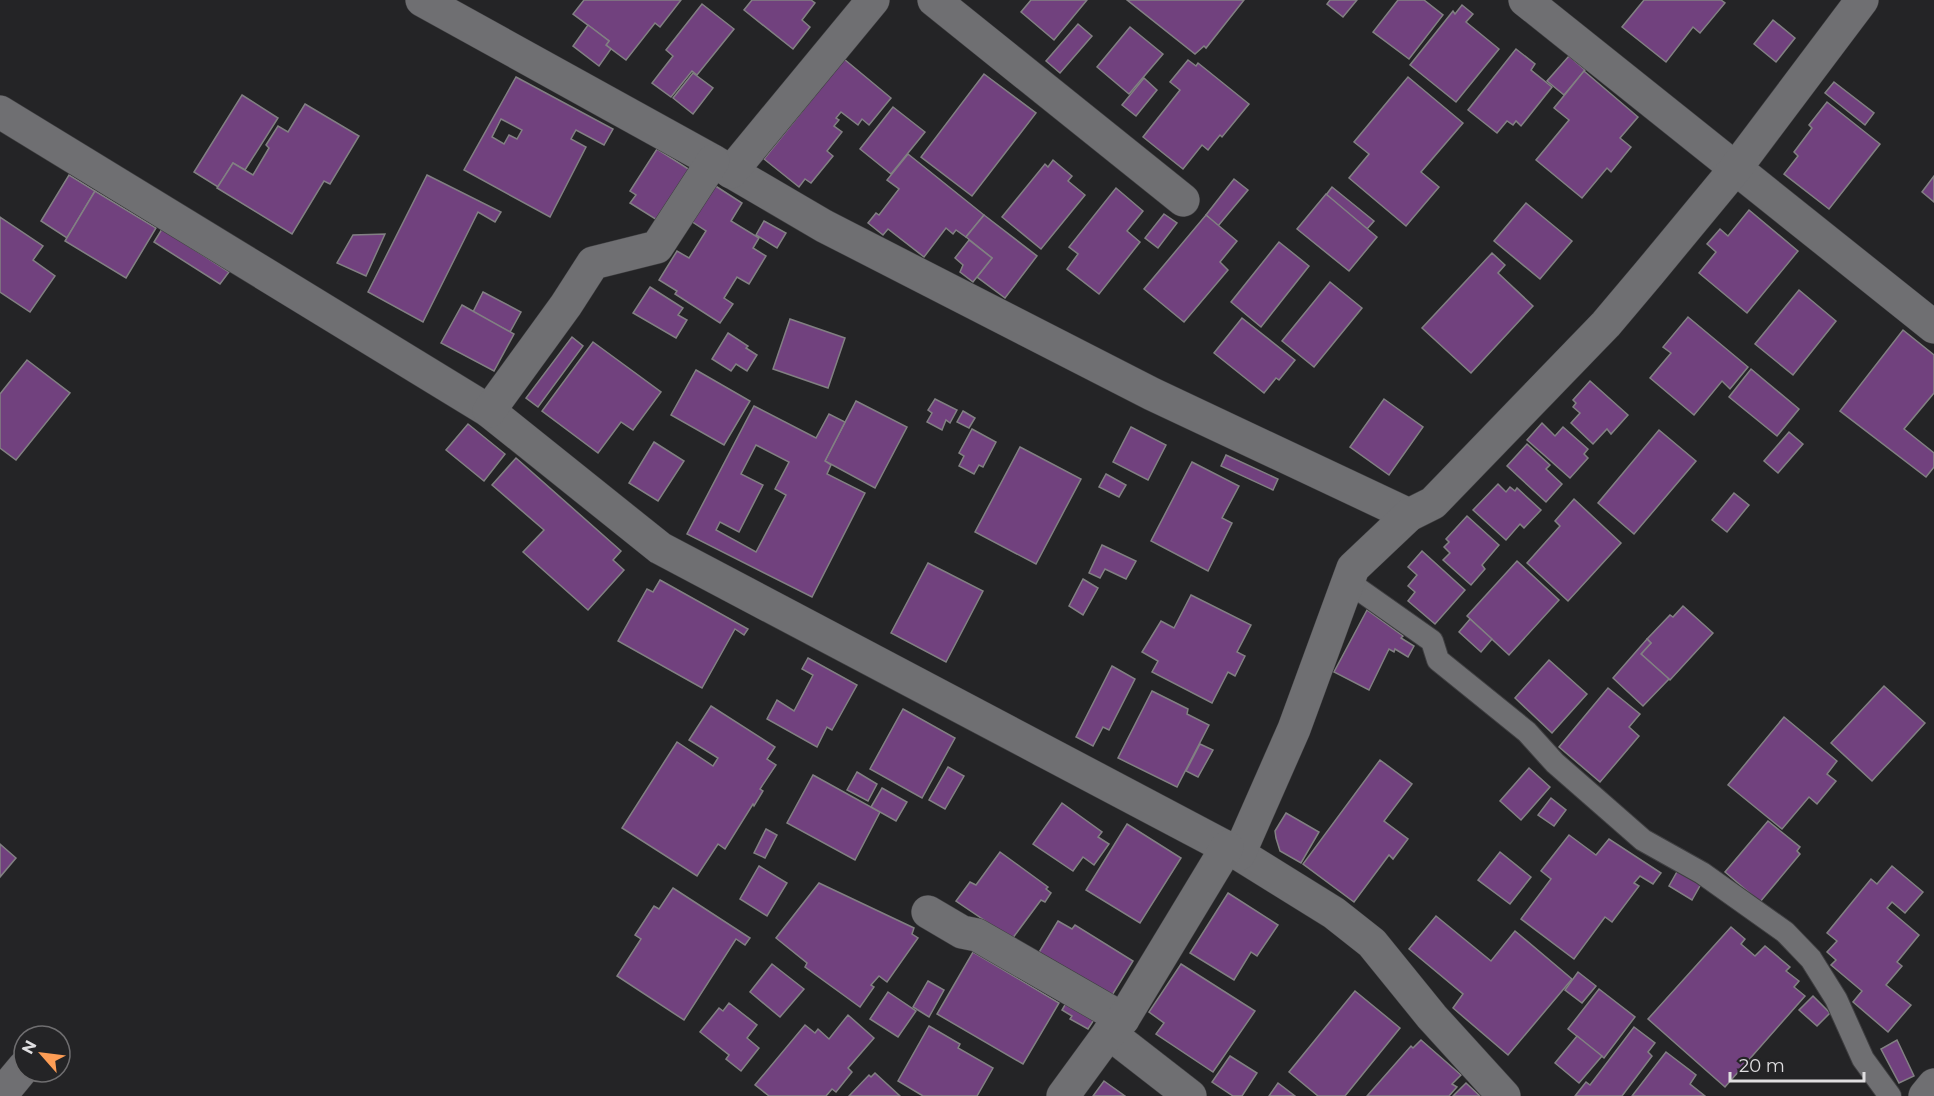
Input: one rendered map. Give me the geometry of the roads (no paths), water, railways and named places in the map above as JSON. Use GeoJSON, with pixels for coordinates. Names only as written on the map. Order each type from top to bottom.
{"type":"FeatureCollection","features":[{"type":"Feature","properties":{"kind":"street"},"geometry":{"type":"LineString","coordinates":[[422,0],[824,226],[1152,394],[1410,515]]}},
{"type":"Feature","properties":{"kind":"street"},"geometry":{"type":"LineString","coordinates":[[489,411],[566,305],[593,263],[657,247],[722,167],[873,0]]}},
{"type":"Feature","properties":{"kind":"street"},"geometry":{"type":"LineString","coordinates":[[934,0],[1183,201]]}},
{"type":"Feature","properties":{"kind":"street"},"geometry":{"type":"LineString","coordinates":[[1525,0],[1934,327]]}},
{"type":"Feature","properties":{"kind":"street"},"geometry":{"type":"LineString","coordinates":[[1063,1096],[1116,1026],[1233,851],[1294,729],[1353,568],[1410,515],[1433,503],[1606,324],[1735,169],[1862,0]]}},
{"type":"Feature","properties":{"kind":"street"},"geometry":{"type":"LineString","coordinates":[[0,112],[489,411],[660,548],[1233,851],[1334,913],[1372,943],[1432,1017],[1504,1096]]}},
{"type":"Feature","properties":{"kind":"street"},"geometry":{"type":"LineString","coordinates":[[928,912],[962,932],[977,934],[1116,1026],[1190,1096]]}},
{"type":"Feature","properties":{"kind":"street"},"geometry":{"type":"LineString","coordinates":[[0,1096],[12,1082]]}},
{"type":"Feature","properties":{"kind":"street"},"geometry":{"type":"LineString","coordinates":[[1925,1096],[1934,1085]]}},
{"type":"Feature","properties":{"kind":"lane"},"geometry":{"type":"LineString","coordinates":[[1347,581],[1432,641],[1438,660],[1527,732],[1555,763],[1643,840],[1702,873],[1785,932],[1811,959],[1836,999],[1863,1059],[1890,1096]]}}]}
